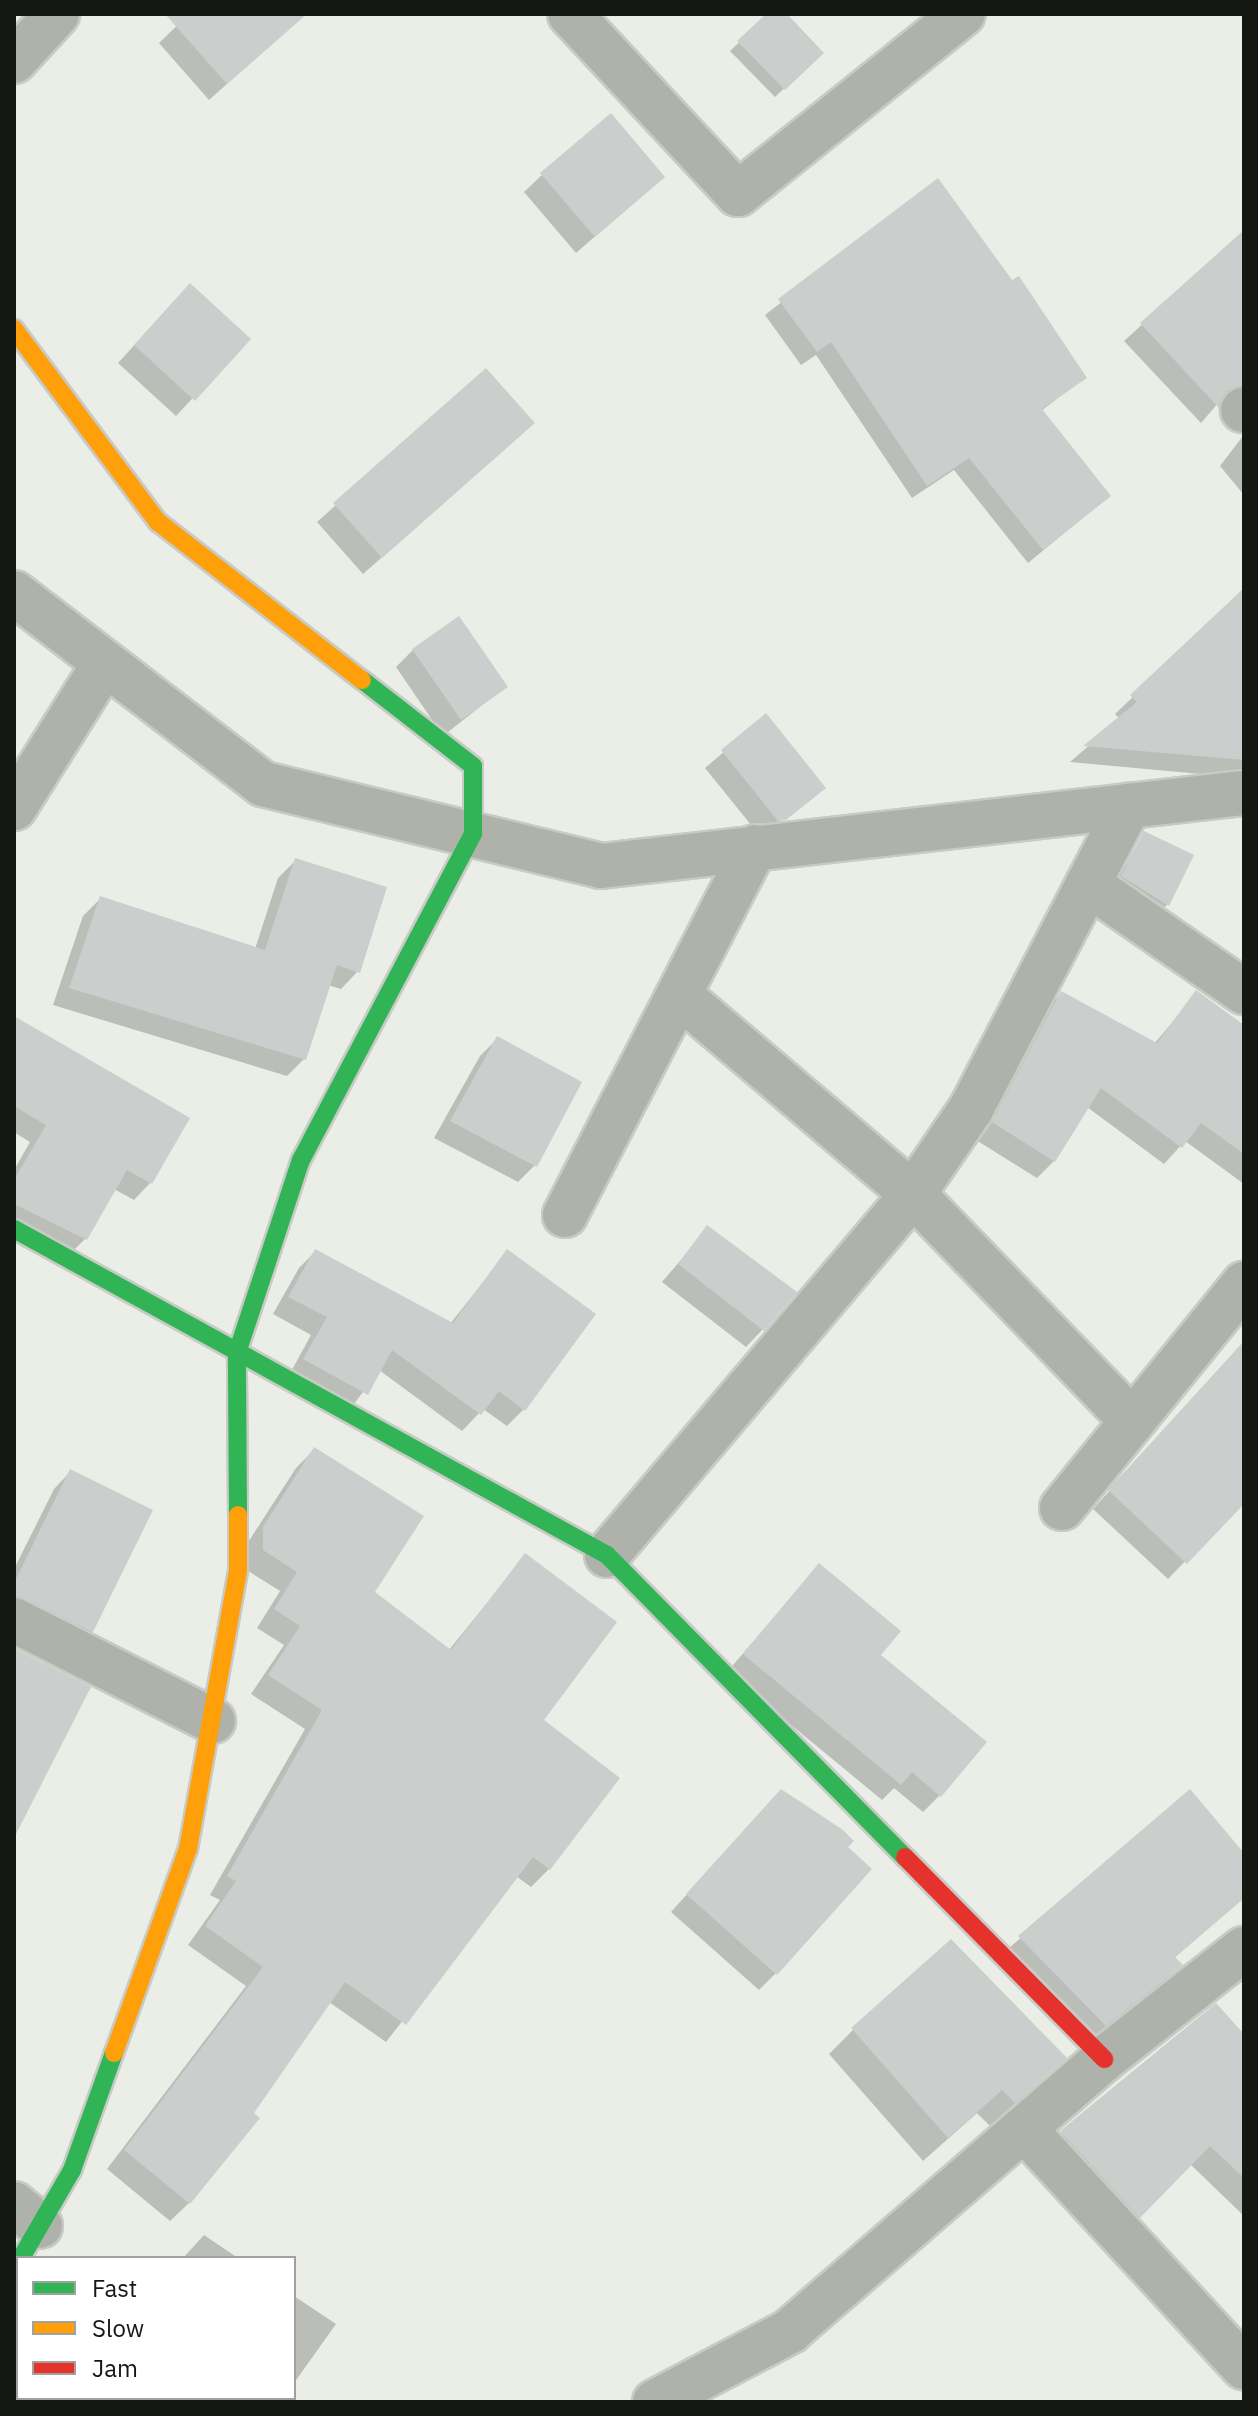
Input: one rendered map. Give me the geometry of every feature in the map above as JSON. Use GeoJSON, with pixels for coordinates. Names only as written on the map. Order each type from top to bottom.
{"type":"FeatureCollection","features":[{"type":"Feature","properties":{"kind":"street"},"geometry":{"type":"LineString","coordinates":[[14,61],[57,14]]}},
{"type":"Feature","properties":{"kind":"street"},"geometry":{"type":"LineString","coordinates":[[570,14],[738,194],[963,14]]}},
{"type":"Feature","properties":{"kind":"street"},"geometry":{"type":"LineString","coordinates":[[14,329],[158,522],[473,766],[473,834],[301,1160],[237,1353],[238,1571],[188,1849],[72,2170],[25,2229]]}},
{"type":"Feature","properties":{"kind":"street"},"geometry":{"type":"LineString","coordinates":[[14,593],[263,784],[601,866],[1244,793]]}},
{"type":"Feature","properties":{"kind":"street"},"geometry":{"type":"LineString","coordinates":[[14,808],[105,663]]}},
{"type":"Feature","properties":{"kind":"street"},"geometry":{"type":"LineString","coordinates":[[607,1555],[913,1194],[971,1109],[1129,806]]}},
{"type":"Feature","properties":{"kind":"street"},"geometry":{"type":"LineString","coordinates":[[565,1215],[755,847]]}},
{"type":"Feature","properties":{"kind":"street"},"geometry":{"type":"LineString","coordinates":[[1088,884],[1244,992]]}},
{"type":"Feature","properties":{"kind":"street"},"geometry":{"type":"LineString","coordinates":[[679,995],[913,1194],[1132,1421]]}},
{"type":"Feature","properties":{"kind":"street"},"geometry":{"type":"LineString","coordinates":[[14,1229],[607,1555],[1104,2059]]}},
{"type":"Feature","properties":{"kind":"street"},"geometry":{"type":"LineString","coordinates":[[1062,1508],[1244,1284]]}},
{"type":"Feature","properties":{"kind":"street"},"geometry":{"type":"LineString","coordinates":[[14,1620],[213,1721]]}},
{"type":"Feature","properties":{"kind":"street"},"geometry":{"type":"LineString","coordinates":[[655,2402],[790,2331],[1104,2059],[1236,1971]]}},
{"type":"Feature","properties":{"kind":"street"},"geometry":{"type":"LineString","coordinates":[[1025,2130],[1244,2367]]}},
{"type":"Feature","properties":{"kind":"building"},"geometry":{"type":"Polygon","coordinates":[[[165,14],[307,14],[227,84],[165,14]]]}},
{"type":"Feature","properties":{"kind":"building"},"geometry":{"type":"Polygon","coordinates":[[[766,14],[787,14],[824,53],[785,90],[737,41],[766,14]]]}},
{"type":"Feature","properties":{"kind":"building"},"geometry":{"type":"Polygon","coordinates":[[[611,113],[665,177],[595,237],[540,173],[611,113]]]}},
{"type":"Feature","properties":{"kind":"building"},"geometry":{"type":"Polygon","coordinates":[[[938,178],[1012,280],[1019,276],[1087,378],[1042,409],[1111,496],[1043,550],[969,458],[927,486],[831,342],[817,352],[778,299],[938,178]]]}},
{"type":"Feature","properties":{"kind":"building"},"geometry":{"type":"Polygon","coordinates":[[[1244,230],[1244,385],[1226,391],[1219,408],[1140,323],[1244,230]]]}},
{"type":"Feature","properties":{"kind":"building"},"geometry":{"type":"Polygon","coordinates":[[[190,283],[251,339],[195,401],[134,345],[190,283]]]}},
{"type":"Feature","properties":{"kind":"building"},"geometry":{"type":"Polygon","coordinates":[[[486,368],[535,423],[382,558],[333,503],[486,368]]]}},
{"type":"Feature","properties":{"kind":"building"},"geometry":{"type":"Polygon","coordinates":[[[1244,588],[1244,760],[1083,746],[1137,702],[1130,695],[1244,588]]]}},
{"type":"Feature","properties":{"kind":"building"},"geometry":{"type":"Polygon","coordinates":[[[459,616],[508,687],[461,720],[412,649],[459,616]]]}},
{"type":"Feature","properties":{"kind":"building"},"geometry":{"type":"Polygon","coordinates":[[[766,713],[826,788],[786,820],[778,821],[721,750],[766,713]]]}},
{"type":"Feature","properties":{"kind":"building"},"geometry":{"type":"Polygon","coordinates":[[[1144,831],[1194,855],[1169,906],[1121,876],[1144,831]]]}},
{"type":"Feature","properties":{"kind":"building"},"geometry":{"type":"Polygon","coordinates":[[[295,858],[387,887],[360,973],[337,965],[306,1060],[69,988],[100,896],[265,950],[295,858]]]}},
{"type":"Feature","properties":{"kind":"building"},"geometry":{"type":"Polygon","coordinates":[[[1196,990],[1244,1025],[1244,1154],[1201,1123],[1182,1148],[1101,1088],[1055,1162],[992,1122],[1061,991],[1157,1043],[1196,990]]]}},
{"type":"Feature","properties":{"kind":"building"},"geometry":{"type":"Polygon","coordinates":[[[14,1016],[190,1118],[152,1184],[127,1170],[87,1240],[14,1204],[14,1180],[46,1125],[14,1106],[14,1016]]]}},
{"type":"Feature","properties":{"kind":"building"},"geometry":{"type":"Polygon","coordinates":[[[497,1036],[582,1082],[537,1167],[450,1121],[497,1036]]]}},
{"type":"Feature","properties":{"kind":"building"},"geometry":{"type":"Polygon","coordinates":[[[707,1225],[797,1292],[764,1331],[678,1264],[707,1225]]]}},
{"type":"Feature","properties":{"kind":"building"},"geometry":{"type":"Polygon","coordinates":[[[315,1249],[453,1323],[507,1249],[596,1314],[525,1411],[499,1391],[481,1415],[392,1350],[368,1395],[303,1359],[327,1317],[288,1297],[315,1249]]]}},
{"type":"Feature","properties":{"kind":"building"},"geometry":{"type":"Polygon","coordinates":[[[1244,1341],[1244,1504],[1187,1564],[1108,1490],[1244,1341]]]}},
{"type":"Feature","properties":{"kind":"building"},"geometry":{"type":"Polygon","coordinates":[[[314,1447],[424,1516],[375,1592],[451,1650],[525,1553],[617,1622],[544,1720],[620,1778],[550,1870],[533,1857],[406,2025],[345,1982],[254,2113],[260,2118],[190,2204],[124,2150],[263,1967],[205,1926],[236,1881],[227,1876],[322,1710],[268,1675],[300,1626],[274,1609],[297,1572],[263,1550],[263,1527],[314,1447]]]}},
{"type":"Feature","properties":{"kind":"building"},"geometry":{"type":"Polygon","coordinates":[[[70,1469],[153,1510],[93,1632],[14,1595],[14,1583],[70,1469]]]}},
{"type":"Feature","properties":{"kind":"building"},"geometry":{"type":"Polygon","coordinates":[[[819,1563],[901,1631],[881,1655],[987,1742],[941,1797],[912,1772],[901,1785],[743,1654],[819,1563]]]}},
{"type":"Feature","properties":{"kind":"building"},"geometry":{"type":"Polygon","coordinates":[[[14,1648],[91,1687],[14,1838],[14,1648]]]}},
{"type":"Feature","properties":{"kind":"building"},"geometry":{"type":"Polygon","coordinates":[[[781,1789],[843,1830],[854,1841],[848,1847],[872,1869],[777,1975],[686,1894],[781,1789]]]}},
{"type":"Feature","properties":{"kind":"building"},"geometry":{"type":"Polygon","coordinates":[[[1190,1789],[1244,1853],[1244,1898],[1175,1957],[1183,1965],[1106,2026],[1018,1936],[1190,1789]]]}},
{"type":"Feature","properties":{"kind":"building"},"geometry":{"type":"Polygon","coordinates":[[[951,1939],[1067,2058],[1015,2103],[1002,2090],[948,2138],[851,2028],[951,1939]]]}},
{"type":"Feature","properties":{"kind":"building"},"geometry":{"type":"Polygon","coordinates":[[[1216,2003],[1244,2034],[1244,2178],[1210,2146],[1140,2218],[1060,2131],[1216,2003]]]}},
{"type":"Feature","properties":{"kind":"traffic: fast"},"geometry":{"type":"LineString","coordinates":[[238,1515],[237,1353],[301,1160],[473,834],[473,766],[362,680]]}},
{"type":"Feature","properties":{"kind":"traffic: fast"},"geometry":{"type":"LineString","coordinates":[[14,1229],[607,1555],[905,1857]]}},
{"type":"Feature","properties":{"kind":"traffic: fast"},"geometry":{"type":"LineString","coordinates":[[22,2256],[72,2170],[114,2053]]}},
{"type":"Feature","properties":{"kind":"traffic: slow"},"geometry":{"type":"LineString","coordinates":[[14,329],[158,522],[362,680]]}},
{"type":"Feature","properties":{"kind":"traffic: slow"},"geometry":{"type":"LineString","coordinates":[[114,2053],[188,1849],[238,1571],[238,1515]]}},
{"type":"Feature","properties":{"kind":"traffic: jam"},"geometry":{"type":"LineString","coordinates":[[905,1857],[1104,2059]]}}]}
